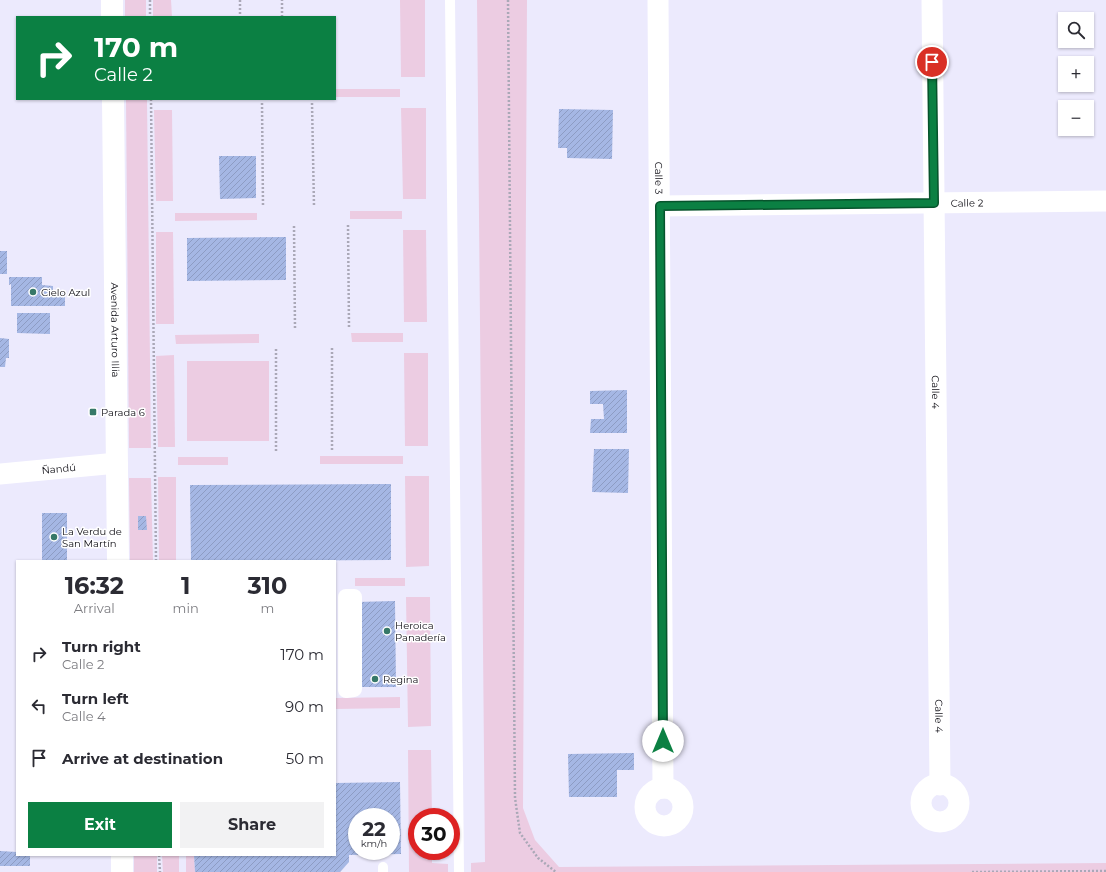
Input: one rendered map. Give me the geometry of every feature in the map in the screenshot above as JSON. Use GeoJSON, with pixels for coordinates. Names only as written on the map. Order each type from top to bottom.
{"type":"FeatureCollection","features":[{"type":"Feature","properties":{"kind":"main road"},"geometry":{"type":"LineString","coordinates":[[112,0],[112,16]]}},
{"type":"Feature","properties":{"kind":"main road","name":"Avenida Arturo Illia"},"geometry":{"type":"LineString","coordinates":[[113,100],[118,560]]}},
{"type":"Feature","properties":{"kind":"main road"},"geometry":{"type":"LineString","coordinates":[[122,856],[122,872]]}},
{"type":"Feature","properties":{"kind":"street","name":"Calle 3"},"geometry":{"type":"LineString","coordinates":[[658,0],[663,788]]}},
{"type":"Feature","properties":{"kind":"street","name":"Calle 4"},"geometry":{"type":"LineString","coordinates":[[932,0],[940,784]]}},
{"type":"Feature","properties":{"kind":"street","name":"Calle 2"},"geometry":{"type":"LineString","coordinates":[[660,206],[1106,201]]}},
{"type":"Feature","properties":{"kind":"street","name":"Ñandú"},"geometry":{"type":"LineString","coordinates":[[0,474],[117,463]]}},
{"type":"Feature","properties":{"kind":"street"},"geometry":{"type":"LineString","coordinates":[[350,595],[350,692]]}},
{"type":"Feature","properties":{"kind":"lane"},"geometry":{"type":"LineString","coordinates":[[450,0],[459,872]]}},
{"type":"Feature","properties":{"kind":"path"},"geometry":{"type":"LineString","coordinates":[[150,0],[150,16]]}},
{"type":"Feature","properties":{"kind":"path"},"geometry":{"type":"LineString","coordinates":[[240,0],[240,16]]}},
{"type":"Feature","properties":{"kind":"path"},"geometry":{"type":"LineString","coordinates":[[282,0],[282,16]]}},
{"type":"Feature","properties":{"kind":"path"},"geometry":{"type":"LineString","coordinates":[[508,0],[515,798],[520,833],[538,858],[556,872]]}},
{"type":"Feature","properties":{"kind":"path"},"geometry":{"type":"LineString","coordinates":[[151,100],[156,560]]}},
{"type":"Feature","properties":{"kind":"path"},"geometry":{"type":"LineString","coordinates":[[262,103],[262,206]]}},
{"type":"Feature","properties":{"kind":"path"},"geometry":{"type":"LineString","coordinates":[[312,103],[314,206]]}},
{"type":"Feature","properties":{"kind":"path"},"geometry":{"type":"LineString","coordinates":[[348,225],[349,328]]}},
{"type":"Feature","properties":{"kind":"path"},"geometry":{"type":"LineString","coordinates":[[294,226],[295,328]]}},
{"type":"Feature","properties":{"kind":"path"},"geometry":{"type":"LineString","coordinates":[[332,348],[332,451]]}},
{"type":"Feature","properties":{"kind":"path"},"geometry":{"type":"LineString","coordinates":[[276,349],[276,452]]}},
{"type":"Feature","properties":{"kind":"path"},"geometry":{"type":"LineString","coordinates":[[160,856],[160,872]]}},
{"type":"Feature","properties":{"kind":"path"},"geometry":{"type":"LineString","coordinates":[[972,872],[1106,871]]}},
{"type":"Feature","properties":{"kind":"shaded area"},"geometry":{"type":"Polygon","coordinates":[[[125,0],[146,0],[146,16],[125,16],[125,0]]]}},
{"type":"Feature","properties":{"kind":"shaded area"},"geometry":{"type":"Polygon","coordinates":[[[153,0],[171,0],[172,16],[153,16],[153,0]]]}},
{"type":"Feature","properties":{"kind":"shaded area"},"geometry":{"type":"Polygon","coordinates":[[[400,0],[425,0],[425,77],[401,77],[400,0]]]}},
{"type":"Feature","properties":{"kind":"shaded area"},"geometry":{"type":"Polygon","coordinates":[[[477,0],[527,0],[523,808],[535,840],[559,867],[1106,863],[1106,872],[471,872],[471,863],[485,862],[477,0]]]}},
{"type":"Feature","properties":{"kind":"shaded area"},"geometry":{"type":"Polygon","coordinates":[[[336,89],[400,89],[400,97],[336,97],[336,89]]]}},
{"type":"Feature","properties":{"kind":"shaded area"},"geometry":{"type":"Polygon","coordinates":[[[126,100],[147,100],[151,448],[129,448],[126,100]]]}},
{"type":"Feature","properties":{"kind":"shaded area"},"geometry":{"type":"Polygon","coordinates":[[[401,108],[426,108],[426,199],[403,199],[401,108]]]}},
{"type":"Feature","properties":{"kind":"shaded area"},"geometry":{"type":"Polygon","coordinates":[[[154,110],[172,110],[173,201],[156,201],[154,110]]]}},
{"type":"Feature","properties":{"kind":"shaded area"},"geometry":{"type":"Polygon","coordinates":[[[350,211],[402,211],[402,219],[350,219],[350,211]]]}},
{"type":"Feature","properties":{"kind":"shaded area"},"geometry":{"type":"Polygon","coordinates":[[[175,213],[257,213],[257,220],[175,221],[175,213]]]}},
{"type":"Feature","properties":{"kind":"shaded area"},"geometry":{"type":"Polygon","coordinates":[[[403,230],[426,230],[427,322],[404,322],[403,230]]]}},
{"type":"Feature","properties":{"kind":"shaded area"},"geometry":{"type":"Polygon","coordinates":[[[156,232],[173,232],[174,324],[156,324],[156,232]]]}},
{"type":"Feature","properties":{"kind":"shaded area"},"geometry":{"type":"Polygon","coordinates":[[[351,333],[403,333],[403,342],[352,342],[351,333]]]}},
{"type":"Feature","properties":{"kind":"shaded area"},"geometry":{"type":"Polygon","coordinates":[[[259,334],[259,343],[176,344],[175,335],[259,334]]]}},
{"type":"Feature","properties":{"kind":"shaded area"},"geometry":{"type":"Polygon","coordinates":[[[404,353],[428,353],[428,446],[405,446],[404,353]]]}},
{"type":"Feature","properties":{"kind":"shaded area"},"geometry":{"type":"Polygon","coordinates":[[[174,355],[175,447],[158,447],[156,356],[174,355]]]}},
{"type":"Feature","properties":{"kind":"shaded area"},"geometry":{"type":"Polygon","coordinates":[[[187,361],[269,361],[269,441],[187,441],[187,361]]]}},
{"type":"Feature","properties":{"kind":"shaded area"},"geometry":{"type":"Polygon","coordinates":[[[320,456],[403,456],[403,464],[320,464],[320,456]]]}},
{"type":"Feature","properties":{"kind":"shaded area"},"geometry":{"type":"Polygon","coordinates":[[[178,457],[228,457],[228,465],[178,465],[178,457]]]}},
{"type":"Feature","properties":{"kind":"shaded area"},"geometry":{"type":"Polygon","coordinates":[[[405,476],[429,476],[429,566],[406,567],[405,476]]]}},
{"type":"Feature","properties":{"kind":"shaded area"},"geometry":{"type":"Polygon","coordinates":[[[158,477],[176,477],[176,560],[159,560],[158,477]]]}},
{"type":"Feature","properties":{"kind":"shaded area"},"geometry":{"type":"Polygon","coordinates":[[[129,478],[151,478],[153,560],[130,560],[129,478]]]}},
{"type":"Feature","properties":{"kind":"shaded area"},"geometry":{"type":"Polygon","coordinates":[[[355,578],[405,578],[405,586],[355,586],[355,578]]]}},
{"type":"Feature","properties":{"kind":"shaded area"},"geometry":{"type":"Polygon","coordinates":[[[406,597],[430,597],[431,726],[408,727],[406,597]]]}},
{"type":"Feature","properties":{"kind":"shaded area"},"geometry":{"type":"Polygon","coordinates":[[[400,697],[400,708],[336,709],[336,698],[400,697]]]}},
{"type":"Feature","properties":{"kind":"shaded area"},"geometry":{"type":"Polygon","coordinates":[[[408,750],[431,750],[432,808],[408,808],[408,750]]]}},
{"type":"Feature","properties":{"kind":"shaded area"},"geometry":{"type":"Polygon","coordinates":[[[134,856],[157,856],[157,872],[134,872],[134,856]]]}},
{"type":"Feature","properties":{"kind":"shaded area"},"geometry":{"type":"Polygon","coordinates":[[[162,856],[179,856],[179,872],[163,872],[162,856]]]}},
{"type":"Feature","properties":{"kind":"shaded area"},"geometry":{"type":"Polygon","coordinates":[[[186,856],[194,856],[195,872],[186,872],[186,856]]]}},
{"type":"Feature","properties":{"kind":"shaded area"},"geometry":{"type":"Polygon","coordinates":[[[409,860],[432,860],[432,863],[448,864],[448,872],[409,872],[409,860]]]}},
{"type":"Feature","properties":{"kind":"building"},"geometry":{"type":"Polygon","coordinates":[[[559,109],[613,110],[612,159],[567,158],[567,148],[558,148],[559,109]]]}},
{"type":"Feature","properties":{"kind":"building"},"geometry":{"type":"Polygon","coordinates":[[[219,156],[256,156],[256,198],[220,199],[219,156]]]}},
{"type":"Feature","properties":{"kind":"building"},"geometry":{"type":"Polygon","coordinates":[[[286,237],[286,280],[187,281],[187,238],[286,237]]]}},
{"type":"Feature","properties":{"kind":"building"},"geometry":{"type":"Polygon","coordinates":[[[0,251],[7,251],[7,274],[0,274],[0,251]]]}},
{"type":"Feature","properties":{"kind":"building"},"geometry":{"type":"Polygon","coordinates":[[[9,277],[42,277],[42,285],[53,286],[53,292],[65,293],[65,306],[11,306],[11,284],[9,285],[9,277]]]}},
{"type":"Feature","properties":{"kind":"building"},"geometry":{"type":"Polygon","coordinates":[[[17,313],[50,313],[50,334],[17,333],[17,313]]]}},
{"type":"Feature","properties":{"kind":"building"},"geometry":{"type":"Polygon","coordinates":[[[0,338],[9,339],[9,358],[6,358],[5,367],[0,367],[0,338]]]}},
{"type":"Feature","properties":{"kind":"building"},"geometry":{"type":"Polygon","coordinates":[[[627,390],[627,433],[590,433],[591,419],[604,419],[603,404],[590,404],[590,391],[627,390]]]}},
{"type":"Feature","properties":{"kind":"building"},"geometry":{"type":"Polygon","coordinates":[[[594,449],[629,449],[628,493],[592,492],[594,449]]]}},
{"type":"Feature","properties":{"kind":"building"},"geometry":{"type":"Polygon","coordinates":[[[391,484],[391,560],[191,560],[190,485],[391,484]]]}},
{"type":"Feature","properties":{"kind":"building","name":"La Verdu de San Martín"},"geometry":{"type":"Polygon","coordinates":[[[42,513],[67,513],[67,560],[42,560],[42,513]]]}},
{"type":"Feature","properties":{"kind":"building"},"geometry":{"type":"Polygon","coordinates":[[[138,516],[146,516],[147,530],[138,530],[138,516]]]}},
{"type":"Feature","properties":{"kind":"building"},"geometry":{"type":"Polygon","coordinates":[[[395,601],[396,687],[356,687],[356,602],[395,601]]]}},
{"type":"Feature","properties":{"kind":"building"},"geometry":{"type":"Polygon","coordinates":[[[634,753],[634,770],[617,770],[617,797],[569,797],[568,754],[634,753]]]}},
{"type":"Feature","properties":{"kind":"building"},"geometry":{"type":"Polygon","coordinates":[[[400,782],[401,854],[400,808],[348,808],[349,862],[340,872],[195,872],[194,856],[336,856],[336,783],[400,782]]]}},
{"type":"Feature","properties":{"kind":"building"},"geometry":{"type":"Polygon","coordinates":[[[0,851],[16,852],[16,856],[30,856],[30,866],[0,866],[0,851]]]}},
{"type":"Feature","properties":{"kind":"place","name":"Cielo Azul"},"geometry":{"type":"Point","coordinates":[33,292]}},
{"type":"Feature","properties":{"kind":"place","name":"Parada 6"},"geometry":{"type":"Point","coordinates":[93,412]}},
{"type":"Feature","properties":{"kind":"place","name":"La Verdu de San Martín"},"geometry":{"type":"Point","coordinates":[54,537]}},
{"type":"Feature","properties":{"kind":"place","name":"Heroica Panadería"},"geometry":{"type":"Point","coordinates":[387,631]}},
{"type":"Feature","properties":{"kind":"place","name":"Regina"},"geometry":{"type":"Point","coordinates":[375,679]}},
{"type":"Feature","properties":{"kind":"route"},"geometry":{"type":"LineString","coordinates":[[663,741],[660,206],[934,203],[932,62]]}}]}
